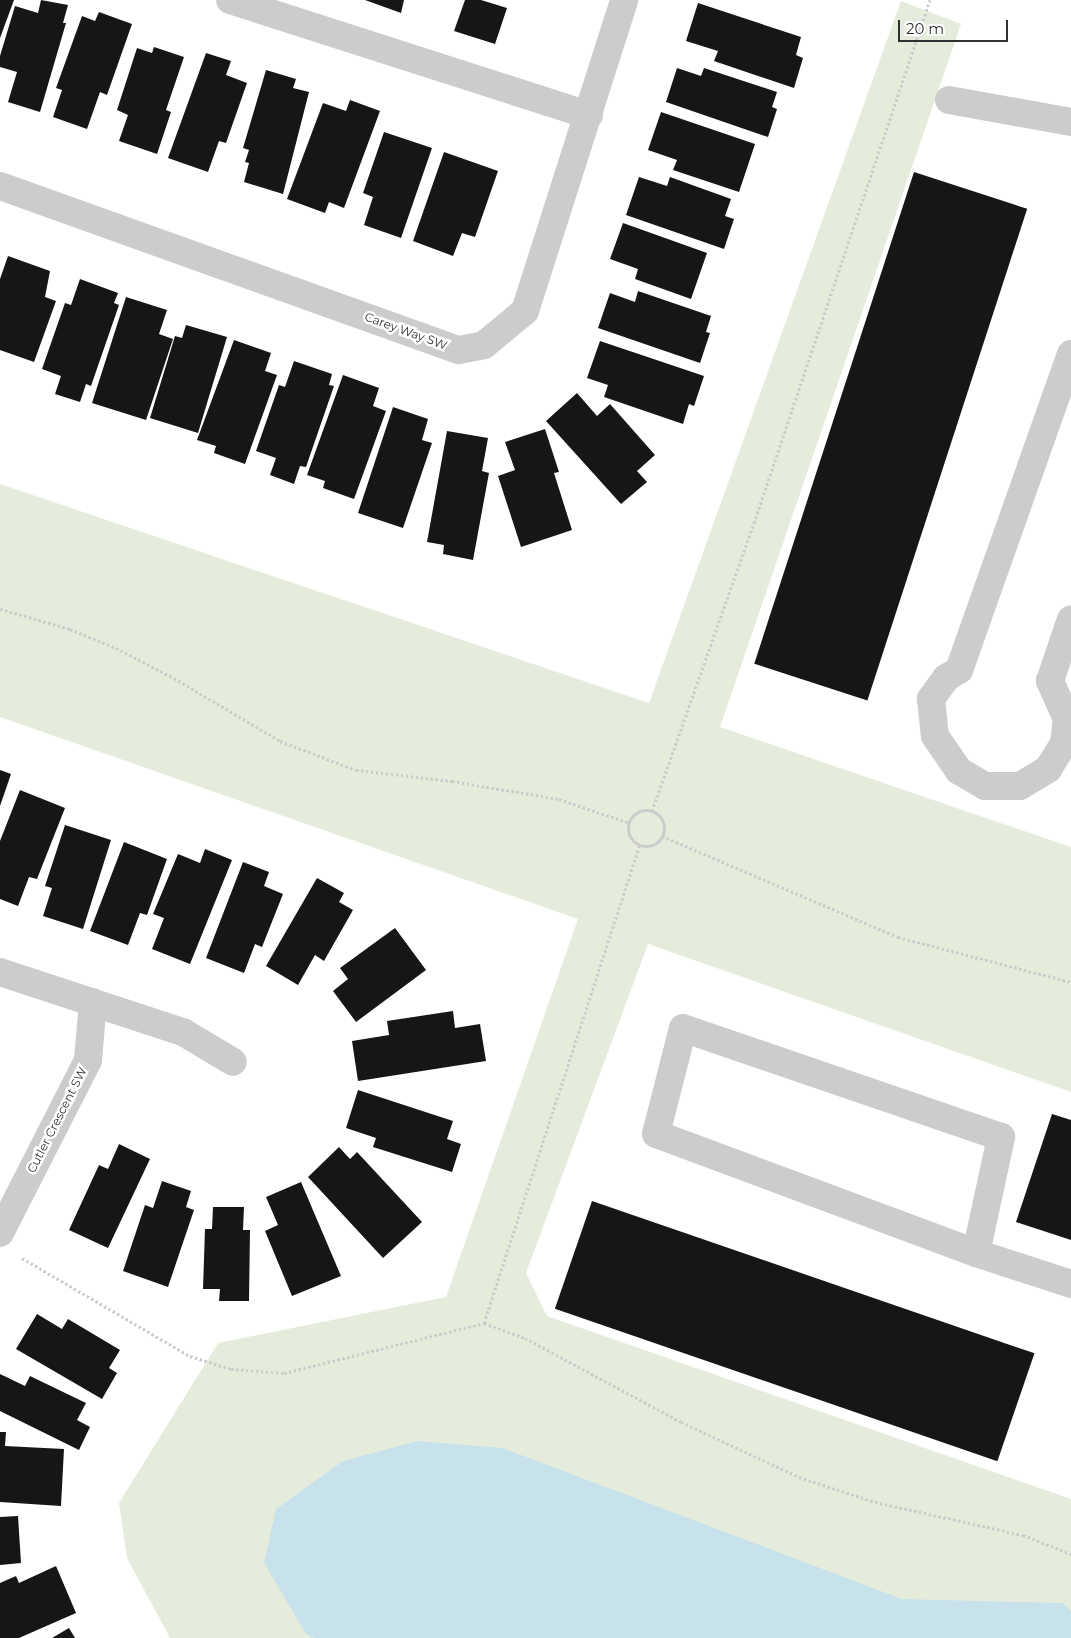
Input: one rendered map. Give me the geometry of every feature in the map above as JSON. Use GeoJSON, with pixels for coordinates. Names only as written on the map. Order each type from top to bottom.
{"type":"FeatureCollection","features":[{"type":"Feature","properties":{"kind":"street"},"geometry":{"type":"LineString","coordinates":[[230,0],[590,115]]}},
{"type":"Feature","properties":{"kind":"street","name":"Carey Way SW"},"geometry":{"type":"LineString","coordinates":[[0,186],[459,350],[484,345],[526,311],[590,115],[624,0]]}},
{"type":"Feature","properties":{"kind":"street"},"geometry":{"type":"LineString","coordinates":[[949,100],[1071,122]]}},
{"type":"Feature","properties":{"kind":"street"},"geometry":{"type":"LineString","coordinates":[[1071,354],[959,670],[946,678],[931,699],[935,736],[959,771],[985,786],[1020,786],[1048,769],[1064,743],[1067,719],[1050,681],[1071,619]]}},
{"type":"Feature","properties":{"kind":"street"},"geometry":{"type":"LineString","coordinates":[[0,972],[183,1032],[233,1062]]}},
{"type":"Feature","properties":{"kind":"street","name":"Cutler Crescent SW"},"geometry":{"type":"LineString","coordinates":[[0,1233],[88,1060],[93,1002]]}},
{"type":"Feature","properties":{"kind":"street"},"geometry":{"type":"LineString","coordinates":[[976,1253],[1001,1137],[683,1028],[656,1134],[976,1253],[1071,1284]]}},
{"type":"Feature","properties":{"kind":"path"},"geometry":{"type":"LineString","coordinates":[[652,811],[754,523],[930,0]]}},
{"type":"Feature","properties":{"kind":"path"},"geometry":{"type":"LineString","coordinates":[[0,609],[70,629],[116,648],[174,678],[280,741],[356,770],[452,781],[558,799],[630,823]]}},
{"type":"Feature","properties":{"kind":"path"},"geometry":{"type":"LineString","coordinates":[[652,811],[664,823],[662,836],[651,845],[640,844],[631,837],[630,823],[637,813],[652,811]]}},
{"type":"Feature","properties":{"kind":"path"},"geometry":{"type":"LineString","coordinates":[[662,836],[898,937],[1071,982]]}},
{"type":"Feature","properties":{"kind":"path"},"geometry":{"type":"LineString","coordinates":[[484,1323],[640,844]]}},
{"type":"Feature","properties":{"kind":"path"},"geometry":{"type":"LineString","coordinates":[[16,1255],[190,1356],[231,1369],[284,1373],[484,1323],[524,1338],[681,1422],[798,1477],[875,1502],[1023,1535],[1071,1554]]}},
{"type":"Feature","properties":{"kind":"green space"},"geometry":{"type":"Polygon","coordinates":[[[901,1],[961,24],[720,727],[1071,847],[1071,1092],[648,944],[526,1273],[547,1316],[1071,1499],[1071,1638],[170,1638],[127,1558],[119,1503],[218,1343],[446,1297],[578,919],[0,717],[0,484],[649,703],[901,1]]]}},
{"type":"Feature","properties":{"kind":"water"},"geometry":{"type":"Polygon","coordinates":[[[418,1441],[503,1448],[902,1599],[1063,1603],[1071,1611],[1071,1638],[314,1638],[306,1634],[264,1563],[276,1509],[343,1461],[418,1441]]]}},
{"type":"Feature","properties":{"kind":"building"},"geometry":{"type":"Polygon","coordinates":[[[0,0],[14,0],[0,38],[0,0]]]}},
{"type":"Feature","properties":{"kind":"building"},"geometry":{"type":"Polygon","coordinates":[[[41,0],[68,5],[63,23],[66,23],[40,112],[8,102],[17,72],[0,67],[0,56],[15,6],[38,13],[41,0]]]}},
{"type":"Feature","properties":{"kind":"building"},"geometry":{"type":"Polygon","coordinates":[[[365,0],[404,0],[401,13],[365,0]]]}},
{"type":"Feature","properties":{"kind":"building"},"geometry":{"type":"Polygon","coordinates":[[[465,0],[481,0],[507,8],[495,44],[454,31],[465,0]]]}},
{"type":"Feature","properties":{"kind":"building"},"geometry":{"type":"Polygon","coordinates":[[[698,3],[801,37],[796,55],[803,58],[794,88],[714,61],[718,51],[686,41],[698,3]]]}},
{"type":"Feature","properties":{"kind":"building"},"geometry":{"type":"Polygon","coordinates":[[[99,12],[132,24],[107,95],[100,92],[87,129],[53,117],[62,90],[56,88],[82,16],[95,21],[99,12]]]}},
{"type":"Feature","properties":{"kind":"building"},"geometry":{"type":"Polygon","coordinates":[[[154,47],[184,57],[166,110],[171,112],[157,154],[119,141],[128,115],[117,110],[137,48],[152,53],[154,47]]]}},
{"type":"Feature","properties":{"kind":"building"},"geometry":{"type":"Polygon","coordinates":[[[206,53],[231,61],[226,75],[247,83],[226,143],[219,141],[208,172],[168,158],[206,53]]]}},
{"type":"Feature","properties":{"kind":"building"},"geometry":{"type":"Polygon","coordinates":[[[677,68],[701,76],[704,68],[777,92],[772,107],[777,109],[768,137],[666,102],[677,68]]]}},
{"type":"Feature","properties":{"kind":"building"},"geometry":{"type":"Polygon","coordinates":[[[266,70],[296,79],[293,88],[309,92],[283,194],[244,182],[249,163],[245,162],[249,150],[243,148],[266,70]]]}},
{"type":"Feature","properties":{"kind":"building"},"geometry":{"type":"Polygon","coordinates":[[[350,100],[380,111],[344,208],[329,202],[325,213],[287,199],[323,103],[346,111],[350,100]]]}},
{"type":"Feature","properties":{"kind":"building"},"geometry":{"type":"Polygon","coordinates":[[[661,112],[755,144],[739,192],[673,170],[677,160],[648,150],[661,112]]]}},
{"type":"Feature","properties":{"kind":"building"},"geometry":{"type":"Polygon","coordinates":[[[384,132],[432,148],[401,238],[364,225],[373,197],[363,193],[384,132]]]}},
{"type":"Feature","properties":{"kind":"building"},"geometry":{"type":"Polygon","coordinates":[[[444,152],[498,171],[475,237],[462,233],[453,256],[413,241],[444,152]]]}},
{"type":"Feature","properties":{"kind":"building"},"geometry":{"type":"Polygon","coordinates":[[[914,172],[1027,209],[867,700],[754,664],[914,172]]]}},
{"type":"Feature","properties":{"kind":"building"},"geometry":{"type":"Polygon","coordinates":[[[639,177],[667,186],[670,177],[731,199],[725,216],[734,219],[724,249],[626,215],[639,177]]]}},
{"type":"Feature","properties":{"kind":"building"},"geometry":{"type":"Polygon","coordinates":[[[623,223],[707,253],[691,299],[635,279],[638,269],[610,259],[623,223]]]}},
{"type":"Feature","properties":{"kind":"building"},"geometry":{"type":"Polygon","coordinates":[[[8,256],[50,271],[45,297],[56,301],[34,362],[0,350],[0,279],[8,256]]]}},
{"type":"Feature","properties":{"kind":"building"},"geometry":{"type":"Polygon","coordinates":[[[80,279],[118,293],[114,303],[119,305],[91,386],[86,384],[80,402],[55,394],[61,376],[42,369],[65,303],[71,305],[80,279]]]}},
{"type":"Feature","properties":{"kind":"building"},"geometry":{"type":"Polygon","coordinates":[[[638,291],[711,316],[706,332],[710,333],[700,363],[598,328],[610,293],[635,302],[638,291]]]}},
{"type":"Feature","properties":{"kind":"building"},"geometry":{"type":"Polygon","coordinates":[[[126,297],[167,310],[159,334],[173,339],[146,420],[92,403],[126,297]]]}},
{"type":"Feature","properties":{"kind":"building"},"geometry":{"type":"Polygon","coordinates":[[[186,325],[227,337],[198,433],[150,418],[175,336],[182,338],[186,325]]]}},
{"type":"Feature","properties":{"kind":"building"},"geometry":{"type":"Polygon","coordinates":[[[234,340],[271,353],[265,371],[277,375],[245,464],[214,453],[216,446],[197,440],[234,340]]]}},
{"type":"Feature","properties":{"kind":"building"},"geometry":{"type":"Polygon","coordinates":[[[600,341],[704,376],[694,406],[689,404],[683,424],[604,397],[608,385],[587,378],[600,341]]]}},
{"type":"Feature","properties":{"kind":"building"},"geometry":{"type":"Polygon","coordinates":[[[294,361],[332,374],[329,385],[334,386],[306,467],[300,466],[294,484],[270,475],[276,458],[256,451],[279,385],[285,387],[294,361]]]}},
{"type":"Feature","properties":{"kind":"building"},"geometry":{"type":"Polygon","coordinates":[[[343,375],[379,388],[373,406],[386,411],[354,499],[323,488],[325,481],[307,475],[343,375]]]}},
{"type":"Feature","properties":{"kind":"building"},"geometry":{"type":"Polygon","coordinates":[[[577,393],[597,416],[610,404],[655,455],[637,471],[647,482],[621,504],[546,421],[577,393]]]}},
{"type":"Feature","properties":{"kind":"building"},"geometry":{"type":"Polygon","coordinates":[[[393,407],[428,419],[422,440],[432,443],[403,528],[358,513],[393,407]]]}},
{"type":"Feature","properties":{"kind":"building"},"geometry":{"type":"Polygon","coordinates":[[[545,429],[559,472],[554,473],[572,530],[521,547],[498,476],[515,470],[505,442],[545,429]]]}},
{"type":"Feature","properties":{"kind":"building"},"geometry":{"type":"Polygon","coordinates":[[[447,431],[488,438],[482,471],[489,473],[473,560],[443,554],[444,545],[427,542],[447,431]]]}},
{"type":"Feature","properties":{"kind":"building"},"geometry":{"type":"Polygon","coordinates":[[[0,770],[11,774],[0,806],[0,770]]]}},
{"type":"Feature","properties":{"kind":"building"},"geometry":{"type":"Polygon","coordinates":[[[20,790],[65,808],[37,879],[29,877],[18,906],[0,899],[0,841],[20,790]]]}},
{"type":"Feature","properties":{"kind":"building"},"geometry":{"type":"Polygon","coordinates":[[[65,825],[111,840],[83,929],[43,916],[52,888],[45,886],[65,825]]]}},
{"type":"Feature","properties":{"kind":"building"},"geometry":{"type":"Polygon","coordinates":[[[124,842],[167,859],[147,915],[140,913],[128,945],[90,931],[124,842]]]}},
{"type":"Feature","properties":{"kind":"building"},"geometry":{"type":"Polygon","coordinates":[[[205,849],[232,860],[190,964],[152,949],[164,918],[153,914],[178,854],[200,863],[205,849]]]}},
{"type":"Feature","properties":{"kind":"building"},"geometry":{"type":"Polygon","coordinates":[[[243,862],[269,872],[264,886],[283,894],[262,947],[255,944],[244,973],[206,958],[243,862]]]}},
{"type":"Feature","properties":{"kind":"building"},"geometry":{"type":"Polygon","coordinates":[[[317,878],[344,893],[339,902],[353,910],[324,961],[315,955],[298,985],[266,966],[317,878]]]}},
{"type":"Feature","properties":{"kind":"building"},"geometry":{"type":"Polygon","coordinates":[[[395,928],[426,970],[356,1022],[333,991],[348,979],[340,968],[395,928]]]}},
{"type":"Feature","properties":{"kind":"building"},"geometry":{"type":"Polygon","coordinates":[[[453,1011],[455,1028],[480,1024],[486,1061],[358,1081],[352,1041],[389,1035],[387,1021],[453,1011]]]}},
{"type":"Feature","properties":{"kind":"building"},"geometry":{"type":"Polygon","coordinates":[[[358,1090],[453,1121],[447,1139],[461,1144],[452,1172],[373,1147],[376,1138],[346,1128],[358,1090]]]}},
{"type":"Feature","properties":{"kind":"building"},"geometry":{"type":"Polygon","coordinates":[[[1052,1114],[1071,1120],[1071,1240],[1016,1222],[1052,1114]]]}},
{"type":"Feature","properties":{"kind":"building"},"geometry":{"type":"Polygon","coordinates":[[[119,1144],[150,1159],[108,1248],[69,1230],[99,1165],[108,1169],[119,1144]]]}},
{"type":"Feature","properties":{"kind":"building"},"geometry":{"type":"Polygon","coordinates":[[[339,1147],[350,1159],[357,1152],[422,1222],[383,1258],[308,1177],[339,1147]]]}},
{"type":"Feature","properties":{"kind":"building"},"geometry":{"type":"Polygon","coordinates":[[[162,1181],[191,1191],[186,1207],[194,1210],[168,1287],[123,1271],[145,1205],[153,1208],[162,1181]]]}},
{"type":"Feature","properties":{"kind":"building"},"geometry":{"type":"Polygon","coordinates":[[[301,1182],[341,1276],[292,1296],[265,1231],[278,1225],[266,1197],[301,1182]]]}},
{"type":"Feature","properties":{"kind":"building"},"geometry":{"type":"Polygon","coordinates":[[[592,1201],[1035,1353],[997,1461],[555,1309],[592,1201]]]}},
{"type":"Feature","properties":{"kind":"building"},"geometry":{"type":"Polygon","coordinates":[[[213,1207],[244,1207],[243,1230],[250,1230],[249,1301],[219,1301],[220,1289],[203,1289],[205,1229],[212,1229],[213,1207]]]}},
{"type":"Feature","properties":{"kind":"building"},"geometry":{"type":"Polygon","coordinates":[[[37,1314],[62,1329],[68,1319],[120,1350],[109,1368],[117,1373],[102,1399],[16,1349],[37,1314]]]}},
{"type":"Feature","properties":{"kind":"building"},"geometry":{"type":"Polygon","coordinates":[[[0,1374],[25,1386],[30,1376],[86,1403],[77,1420],[90,1427],[79,1450],[0,1411],[0,1374]]]}},
{"type":"Feature","properties":{"kind":"building"},"geometry":{"type":"Polygon","coordinates":[[[0,1432],[6,1432],[5,1446],[64,1449],[61,1506],[0,1502],[0,1432]]]}},
{"type":"Feature","properties":{"kind":"building"},"geometry":{"type":"Polygon","coordinates":[[[18,1516],[21,1563],[0,1565],[0,1517],[18,1516]]]}},
{"type":"Feature","properties":{"kind":"building"},"geometry":{"type":"Polygon","coordinates":[[[56,1566],[76,1613],[19,1638],[0,1638],[0,1583],[16,1576],[19,1583],[56,1566]]]}},
{"type":"Feature","properties":{"kind":"building"},"geometry":{"type":"Polygon","coordinates":[[[69,1628],[75,1638],[52,1638],[69,1628]]]}}]}
